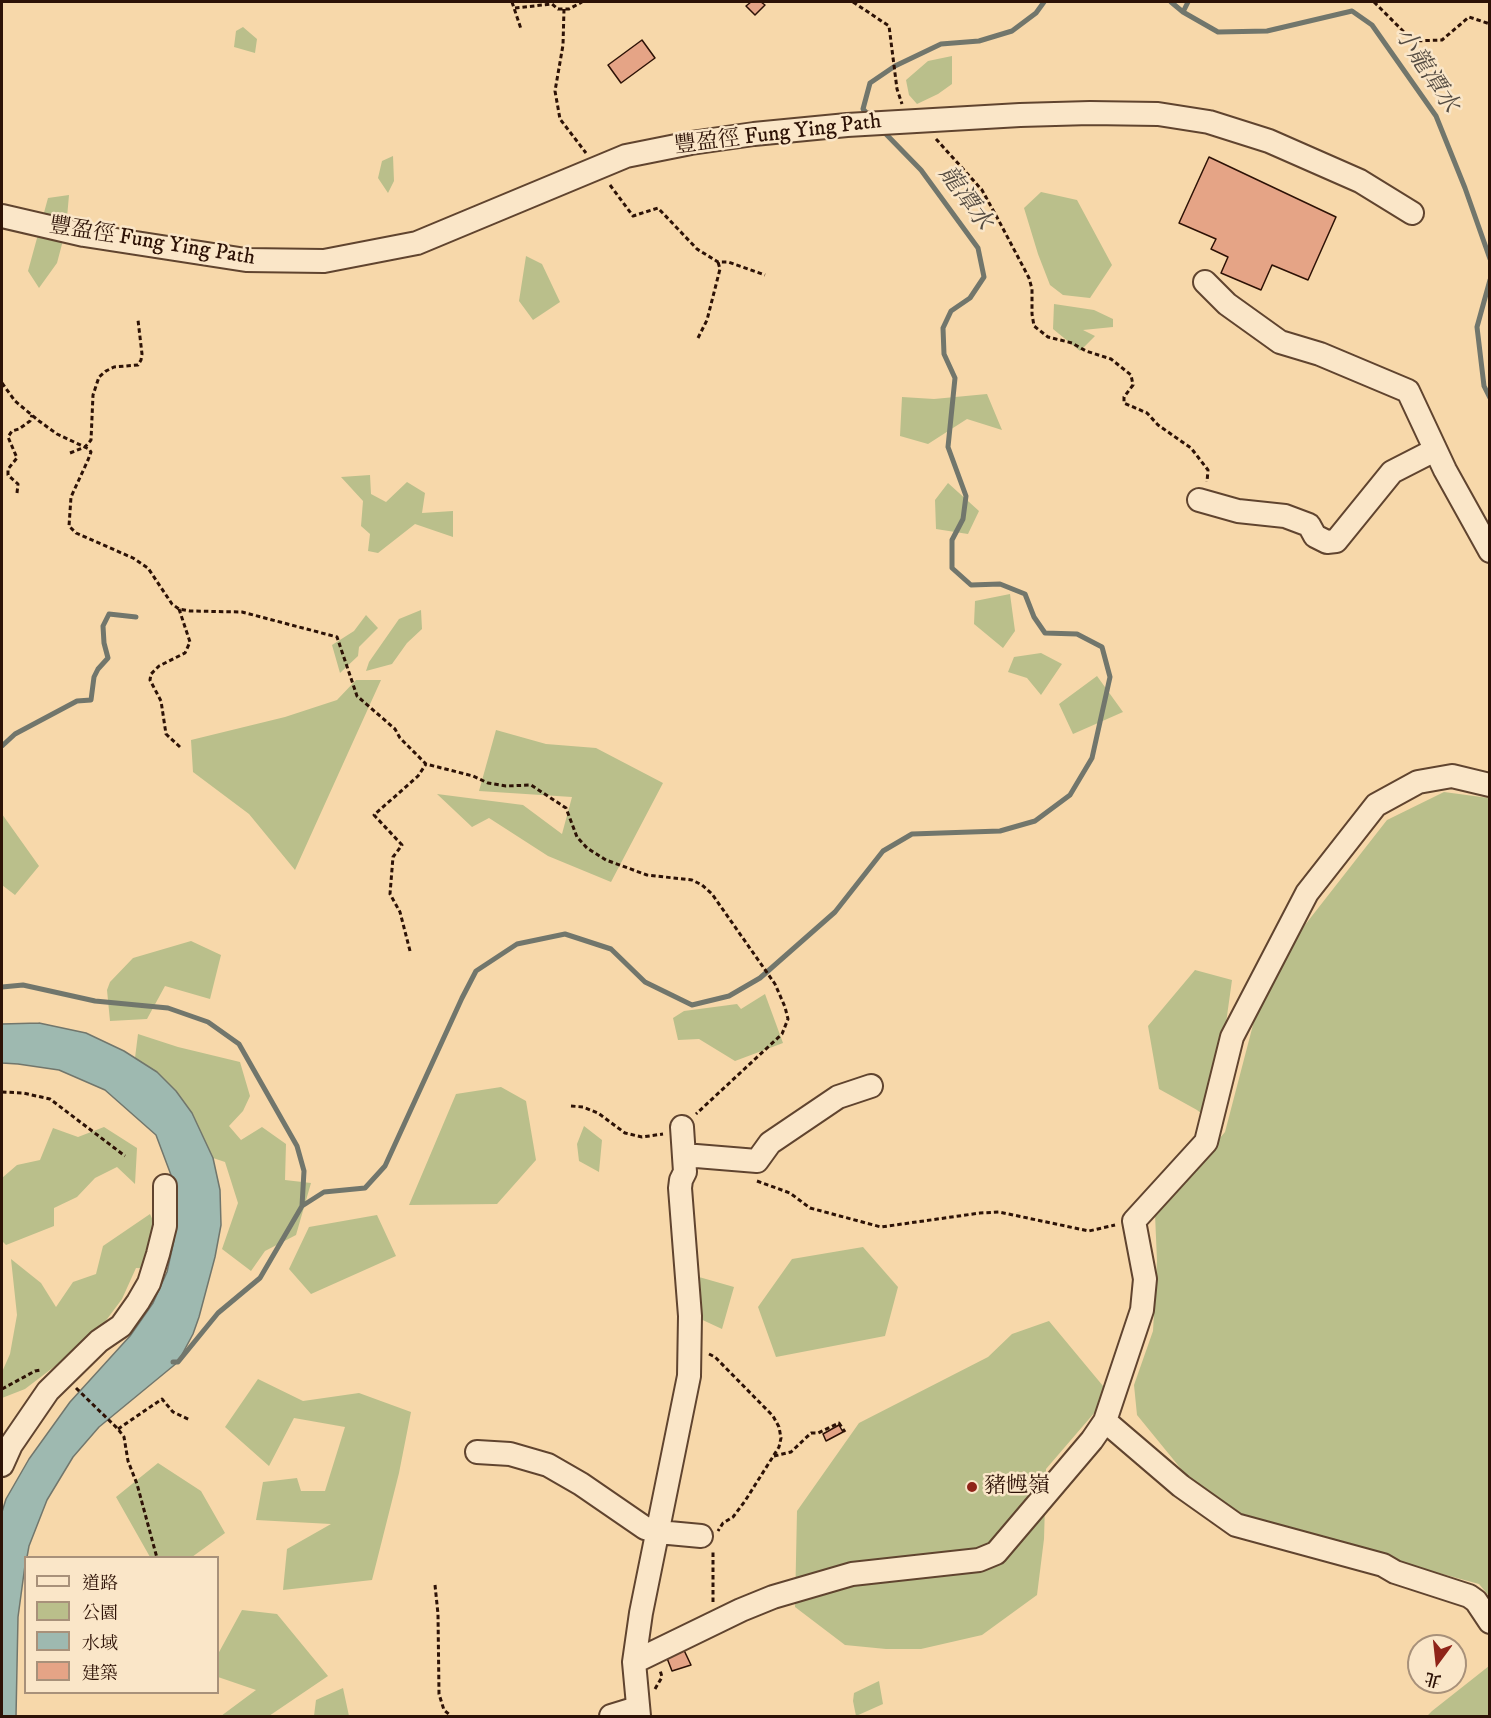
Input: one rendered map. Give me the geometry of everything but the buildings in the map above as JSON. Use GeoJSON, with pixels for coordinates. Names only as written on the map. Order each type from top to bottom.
{"type":"FeatureCollection","features":[{"type":"Feature","properties":{"kind":"street","name":"豐盈徑 Fung Ying Path"},"geometry":{"type":"LineString","coordinates":[[2,216],[84,235],[246,260],[324,261],[417,243],[626,156],[754,134],[847,125],[896,114],[1090,113],[1158,114],[1209,122],[1269,141],[1360,181],[1413,213]]}},
{"type":"Feature","properties":{"kind":"street"},"geometry":{"type":"LineString","coordinates":[[1205,282],[1227,304],[1280,342],[1320,354],[1407,391],[1435,450],[1490,551]]}},
{"type":"Feature","properties":{"kind":"street"},"geometry":{"type":"LineString","coordinates":[[1199,500],[1238,511],[1285,516],[1309,525],[1314,536],[1326,542],[1336,541],[1392,472],[1435,450]]}},
{"type":"Feature","properties":{"kind":"street"},"geometry":{"type":"LineString","coordinates":[[634,1662],[773,1597],[852,1574],[979,1560],[996,1553],[1092,1440],[1105,1421],[1142,1310],[1144,1279],[1134,1221],[1206,1142],[1232,1037],[1306,893],[1376,806],[1418,782],[1452,776],[1490,785]]}},
{"type":"Feature","properties":{"kind":"street"},"geometry":{"type":"LineString","coordinates":[[684,1155],[757,1161],[770,1143],[838,1097],[871,1086]]}},
{"type":"Feature","properties":{"kind":"street"},"geometry":{"type":"LineString","coordinates":[[610,1716],[638,1712],[634,1662],[640,1613],[689,1376],[690,1316],[680,1188],[685,1172],[682,1127]]}},
{"type":"Feature","properties":{"kind":"street"},"geometry":{"type":"LineString","coordinates":[[2,1465],[10,1445],[48,1391],[99,1341],[121,1326],[149,1283],[165,1226],[165,1186]]}},
{"type":"Feature","properties":{"kind":"street"},"geometry":{"type":"LineString","coordinates":[[1105,1421],[1181,1486],[1236,1525],[1383,1565],[1395,1572],[1469,1596],[1476,1601],[1490,1622]]}},
{"type":"Feature","properties":{"kind":"street"},"geometry":{"type":"LineString","coordinates":[[477,1452],[510,1454],[548,1466],[581,1484],[645,1528],[710,1540]]}},
{"type":"Feature","properties":{"kind":"path"},"geometry":{"type":"LineString","coordinates":[[512,2],[521,29]]}},
{"type":"Feature","properties":{"kind":"path"},"geometry":{"type":"LineString","coordinates":[[515,8],[552,4],[558,9],[568,9],[582,2]]}},
{"type":"Feature","properties":{"kind":"path"},"geometry":{"type":"LineString","coordinates":[[853,2],[889,26],[897,89],[896,114]]}},
{"type":"Feature","properties":{"kind":"path"},"geometry":{"type":"LineString","coordinates":[[1374,2],[1413,41],[1442,40],[1469,17],[1490,24]]}},
{"type":"Feature","properties":{"kind":"path"},"geometry":{"type":"LineString","coordinates":[[564,9],[563,45],[555,91],[560,119],[587,154]]}},
{"type":"Feature","properties":{"kind":"path"},"geometry":{"type":"LineString","coordinates":[[933,136],[982,190],[999,220],[1029,278],[1032,289],[1034,326],[1048,337],[1072,343],[1086,351],[1111,359],[1131,375],[1133,385],[1124,397],[1124,403],[1148,413],[1158,425],[1191,448],[1208,470],[1208,481],[1199,500]]}},
{"type":"Feature","properties":{"kind":"path"},"geometry":{"type":"LineString","coordinates":[[607,181],[633,216],[658,208],[697,249],[718,262],[728,262],[765,275]]}},
{"type":"Feature","properties":{"kind":"path"},"geometry":{"type":"LineString","coordinates":[[698,338],[707,320],[720,269],[718,262]]}},
{"type":"Feature","properties":{"kind":"path"},"geometry":{"type":"LineString","coordinates":[[70,453],[85,447],[91,440],[93,395],[99,376],[114,367],[138,365],[141,360],[138,320]]}},
{"type":"Feature","properties":{"kind":"path"},"geometry":{"type":"LineString","coordinates":[[2,383],[15,400],[32,415],[57,434],[76,441],[91,452],[71,497],[69,526],[76,533],[133,558],[148,568],[172,604],[179,609],[242,612],[337,636],[357,696],[395,729],[400,738],[426,764],[473,776],[488,783],[506,786],[531,785],[566,808],[578,837],[587,848],[606,860],[647,875],[692,880],[712,894],[775,984],[788,1019],[782,1034],[682,1127],[661,1135],[642,1137],[625,1133],[598,1113],[583,1107],[571,1106]]}},
{"type":"Feature","properties":{"kind":"path"},"geometry":{"type":"LineString","coordinates":[[17,493],[18,484],[8,475],[8,469],[17,458],[8,437],[12,430],[19,429],[30,421],[32,415]]}},
{"type":"Feature","properties":{"kind":"path"},"geometry":{"type":"LineString","coordinates":[[179,609],[190,642],[185,653],[159,666],[151,674],[150,680],[161,701],[166,734],[180,747]]}},
{"type":"Feature","properties":{"kind":"path"},"geometry":{"type":"LineString","coordinates":[[410,951],[400,912],[390,894],[393,857],[402,845],[374,815],[418,776],[426,764]]}},
{"type":"Feature","properties":{"kind":"path"},"geometry":{"type":"LineString","coordinates":[[2,1092],[22,1093],[50,1099],[125,1156]]}},
{"type":"Feature","properties":{"kind":"path"},"geometry":{"type":"LineString","coordinates":[[747,1178],[790,1193],[810,1208],[881,1227],[999,1212],[1089,1231],[1134,1221]]}},
{"type":"Feature","properties":{"kind":"path"},"geometry":{"type":"LineString","coordinates":[[704,1351],[715,1357],[773,1416],[779,1427],[781,1438],[779,1447],[745,1501],[710,1540],[713,1624]]}},
{"type":"Feature","properties":{"kind":"path"},"geometry":{"type":"LineString","coordinates":[[2,1389],[35,1371],[50,1369],[63,1376],[118,1429],[124,1437],[128,1461],[137,1484],[157,1556]]}},
{"type":"Feature","properties":{"kind":"path"},"geometry":{"type":"LineString","coordinates":[[118,1429],[162,1399],[173,1412],[190,1420]]}},
{"type":"Feature","properties":{"kind":"path"},"geometry":{"type":"LineString","coordinates":[[773,1457],[791,1452],[811,1433],[818,1433],[839,1423],[845,1432]]}},
{"type":"Feature","properties":{"kind":"path"},"geometry":{"type":"LineString","coordinates":[[435,1586],[438,1614],[439,1694],[444,1710],[451,1716]]}},
{"type":"Feature","properties":{"kind":"green space"},"geometry":{"type":"Polygon","coordinates":[[[243,27],[257,39],[255,53],[234,47],[236,31],[243,27]]]}},
{"type":"Feature","properties":{"kind":"green space"},"geometry":{"type":"Polygon","coordinates":[[[952,56],[952,84],[917,104],[909,95],[906,80],[928,61],[952,56]]]}},
{"type":"Feature","properties":{"kind":"green space"},"geometry":{"type":"Polygon","coordinates":[[[393,156],[394,181],[388,193],[378,178],[382,161],[393,156]]]}},
{"type":"Feature","properties":{"kind":"green space"},"geometry":{"type":"Polygon","coordinates":[[[1041,192],[1077,200],[1112,265],[1090,298],[1063,295],[1050,285],[1024,208],[1041,192]]]}},
{"type":"Feature","properties":{"kind":"green space"},"geometry":{"type":"Polygon","coordinates":[[[69,195],[66,229],[57,263],[39,288],[28,271],[48,198],[69,195]]]}},
{"type":"Feature","properties":{"kind":"green space"},"geometry":{"type":"Polygon","coordinates":[[[526,256],[542,264],[560,302],[533,320],[519,301],[526,256]]]}},
{"type":"Feature","properties":{"kind":"green space"},"geometry":{"type":"Polygon","coordinates":[[[1054,304],[1094,310],[1113,319],[1113,327],[1083,330],[1095,336],[1080,351],[1053,329],[1054,304]]]}},
{"type":"Feature","properties":{"kind":"green space"},"geometry":{"type":"Polygon","coordinates":[[[987,394],[1002,430],[967,419],[928,444],[900,436],[902,397],[934,399],[987,394]]]}},
{"type":"Feature","properties":{"kind":"green space"},"geometry":{"type":"Polygon","coordinates":[[[370,475],[371,494],[386,502],[407,482],[425,493],[422,513],[453,511],[453,537],[415,524],[378,553],[368,551],[370,534],[361,526],[363,501],[341,477],[370,475]]]}},
{"type":"Feature","properties":{"kind":"green space"},"geometry":{"type":"Polygon","coordinates":[[[948,483],[979,511],[968,534],[936,529],[935,500],[948,483]]]}},
{"type":"Feature","properties":{"kind":"green space"},"geometry":{"type":"Polygon","coordinates":[[[1010,594],[1015,631],[1003,648],[974,624],[975,601],[1010,594]]]}},
{"type":"Feature","properties":{"kind":"green space"},"geometry":{"type":"Polygon","coordinates":[[[421,610],[422,629],[407,643],[392,664],[366,671],[369,662],[399,619],[421,610]]]}},
{"type":"Feature","properties":{"kind":"green space"},"geometry":{"type":"Polygon","coordinates":[[[366,615],[378,628],[359,647],[358,656],[340,673],[332,645],[354,631],[366,615]]]}},
{"type":"Feature","properties":{"kind":"green space"},"geometry":{"type":"Polygon","coordinates":[[[1041,653],[1062,664],[1041,695],[1027,678],[1008,672],[1014,657],[1041,653]]]}},
{"type":"Feature","properties":{"kind":"green space"},"geometry":{"type":"Polygon","coordinates":[[[1097,676],[1123,712],[1073,734],[1059,704],[1097,676]]]}},
{"type":"Feature","properties":{"kind":"green space"},"geometry":{"type":"Polygon","coordinates":[[[356,680],[381,680],[295,870],[249,814],[193,772],[191,740],[285,717],[337,700],[356,680]]]}},
{"type":"Feature","properties":{"kind":"green space"},"geometry":{"type":"Polygon","coordinates":[[[496,730],[546,744],[596,748],[663,783],[611,882],[548,856],[489,818],[472,827],[437,794],[523,805],[562,834],[572,797],[479,791],[496,730]]]}},
{"type":"Feature","properties":{"kind":"green space"},"geometry":{"type":"Polygon","coordinates":[[[1444,792],[1489,798],[1489,1596],[1479,1584],[1244,1520],[1186,1475],[1137,1415],[1134,1385],[1153,1331],[1157,1261],[1155,1214],[1225,1132],[1254,1021],[1301,930],[1387,820],[1444,792]]]}},
{"type":"Feature","properties":{"kind":"green space"},"geometry":{"type":"Polygon","coordinates":[[[2,814],[39,866],[15,895],[2,885],[2,814]]]}},
{"type":"Feature","properties":{"kind":"green space"},"geometry":{"type":"Polygon","coordinates":[[[191,941],[221,955],[210,999],[165,986],[147,1019],[110,1021],[107,990],[110,982],[133,958],[191,941]]]}},
{"type":"Feature","properties":{"kind":"green space"},"geometry":{"type":"Polygon","coordinates":[[[1195,970],[1232,980],[1222,1052],[1208,1119],[1197,1110],[1159,1089],[1148,1026],[1195,970]]]}},
{"type":"Feature","properties":{"kind":"green space"},"geometry":{"type":"Polygon","coordinates":[[[765,994],[783,1043],[735,1061],[699,1039],[678,1040],[673,1018],[684,1011],[737,1004],[741,1009],[765,994]]]}},
{"type":"Feature","properties":{"kind":"green space"},"geometry":{"type":"Polygon","coordinates":[[[138,1034],[178,1047],[240,1062],[250,1096],[243,1111],[229,1126],[241,1140],[262,1127],[286,1144],[285,1180],[311,1183],[296,1235],[265,1251],[251,1271],[222,1249],[238,1203],[225,1162],[213,1158],[192,1113],[135,1058],[138,1034]]]}},
{"type":"Feature","properties":{"kind":"green space"},"geometry":{"type":"Polygon","coordinates":[[[501,1087],[526,1101],[536,1160],[497,1204],[409,1205],[456,1094],[501,1087]]]}},
{"type":"Feature","properties":{"kind":"green space"},"geometry":{"type":"Polygon","coordinates":[[[584,1126],[602,1140],[599,1172],[579,1161],[577,1144],[584,1126]]]}},
{"type":"Feature","properties":{"kind":"green space"},"geometry":{"type":"Polygon","coordinates":[[[104,1127],[137,1148],[135,1184],[117,1167],[95,1178],[77,1197],[54,1208],[54,1226],[6,1245],[2,1241],[2,1178],[17,1165],[40,1160],[53,1128],[78,1137],[104,1127]]]}},
{"type":"Feature","properties":{"kind":"green space"},"geometry":{"type":"Polygon","coordinates":[[[150,1214],[166,1250],[160,1269],[136,1268],[122,1299],[87,1346],[67,1357],[25,1389],[2,1398],[2,1372],[10,1354],[17,1315],[11,1259],[41,1283],[56,1307],[73,1282],[96,1274],[103,1246],[150,1214]]]}},
{"type":"Feature","properties":{"kind":"green space"},"geometry":{"type":"Polygon","coordinates":[[[377,1215],[396,1256],[311,1294],[289,1269],[309,1227],[377,1215]]]}},
{"type":"Feature","properties":{"kind":"green space"},"geometry":{"type":"Polygon","coordinates":[[[863,1247],[898,1287],[885,1336],[776,1357],[758,1307],[792,1259],[863,1247]]]}},
{"type":"Feature","properties":{"kind":"green space"},"geometry":{"type":"Polygon","coordinates":[[[699,1277],[734,1287],[722,1329],[694,1316],[699,1277]]]}},
{"type":"Feature","properties":{"kind":"green space"},"geometry":{"type":"Polygon","coordinates":[[[1049,1321],[1108,1392],[1095,1412],[1046,1469],[1044,1539],[1037,1595],[982,1635],[921,1649],[886,1649],[845,1645],[795,1607],[797,1511],[859,1423],[988,1357],[1012,1334],[1049,1321]]]}},
{"type":"Feature","properties":{"kind":"green space"},"geometry":{"type":"Polygon","coordinates":[[[258,1379],[303,1401],[359,1393],[411,1412],[399,1473],[372,1580],[283,1590],[287,1549],[331,1524],[256,1520],[263,1482],[297,1478],[301,1491],[325,1491],[345,1427],[294,1418],[269,1466],[225,1427],[258,1379]]]}},
{"type":"Feature","properties":{"kind":"green space"},"geometry":{"type":"Polygon","coordinates":[[[158,1463],[201,1491],[225,1533],[193,1556],[149,1556],[116,1497],[158,1463]]]}},
{"type":"Feature","properties":{"kind":"green space"},"geometry":{"type":"Polygon","coordinates":[[[242,1610],[277,1614],[328,1676],[269,1716],[221,1716],[256,1690],[219,1677],[219,1652],[242,1610]]]}},
{"type":"Feature","properties":{"kind":"green space"},"geometry":{"type":"Polygon","coordinates":[[[1489,1666],[1489,1716],[1427,1716],[1454,1694],[1467,1694],[1467,1683],[1489,1666]]]}},
{"type":"Feature","properties":{"kind":"green space"},"geometry":{"type":"Polygon","coordinates":[[[879,1681],[883,1704],[856,1716],[854,1693],[879,1681]]]}},
{"type":"Feature","properties":{"kind":"green space"},"geometry":{"type":"Polygon","coordinates":[[[343,1688],[349,1716],[314,1716],[316,1700],[343,1688]]]}},
{"type":"Feature","properties":{"kind":"water"},"geometry":{"type":"Polygon","coordinates":[[[39,1023],[86,1033],[124,1051],[157,1072],[176,1091],[192,1113],[213,1158],[220,1190],[221,1225],[199,1317],[178,1362],[99,1427],[73,1457],[47,1500],[27,1556],[24,1556],[18,1617],[16,1716],[2,1716],[2,1512],[6,1499],[29,1459],[70,1402],[130,1336],[153,1303],[167,1272],[174,1240],[171,1175],[156,1135],[105,1090],[59,1070],[2,1063],[2,1024],[39,1023]]]}},
{"type":"Feature","properties":{"kind":"waterway","name":"龍潭水"},"geometry":{"type":"LineString","coordinates":[[870,117],[863,109],[870,83],[895,66],[941,44],[979,41],[1012,31],[1036,13],[1044,2]]}},
{"type":"Feature","properties":{"kind":"waterway","name":"小龍潭水"},"geometry":{"type":"LineString","coordinates":[[1171,2],[1183,12],[1218,32],[1267,31],[1352,11],[1372,25],[1436,116],[1490,259]]}},
{"type":"Feature","properties":{"kind":"waterway"},"geometry":{"type":"LineString","coordinates":[[1183,12],[1188,2]]}},
{"type":"Feature","properties":{"kind":"waterway"},"geometry":{"type":"LineString","coordinates":[[173,1362],[178,1362],[218,1313],[260,1278],[302,1206],[324,1192],[365,1188],[385,1166],[476,971],[517,944],[565,934],[611,949],[645,982],[692,1005],[729,996],[760,978],[835,912],[883,851],[912,834],[1000,831],[1035,821],[1070,795],[1092,758],[1110,677],[1102,647],[1077,634],[1045,633],[1034,617],[1025,594],[1000,584],[971,585],[952,568],[952,540],[963,519],[966,496],[948,447],[955,378],[944,354],[943,328],[951,311],[970,298],[984,277],[978,248],[921,170],[882,130]]}},
{"type":"Feature","properties":{"kind":"waterway","name":"小龍潭水"},"geometry":{"type":"LineString","coordinates":[[1490,280],[1477,327],[1484,386],[1490,398]]}},
{"type":"Feature","properties":{"kind":"waterway"},"geometry":{"type":"LineString","coordinates":[[2,746],[15,734],[77,701],[91,700],[94,677],[108,658],[103,626],[109,614],[136,617]]}},
{"type":"Feature","properties":{"kind":"waterway"},"geometry":{"type":"LineString","coordinates":[[2,987],[23,985],[95,1001],[168,1008],[208,1022],[239,1044],[297,1146],[304,1171],[302,1206]]}},
{"type":"Feature","properties":{"kind":"place","name":"豬乸嶺"},"geometry":{"type":"Point","coordinates":[972,1487]}}]}
